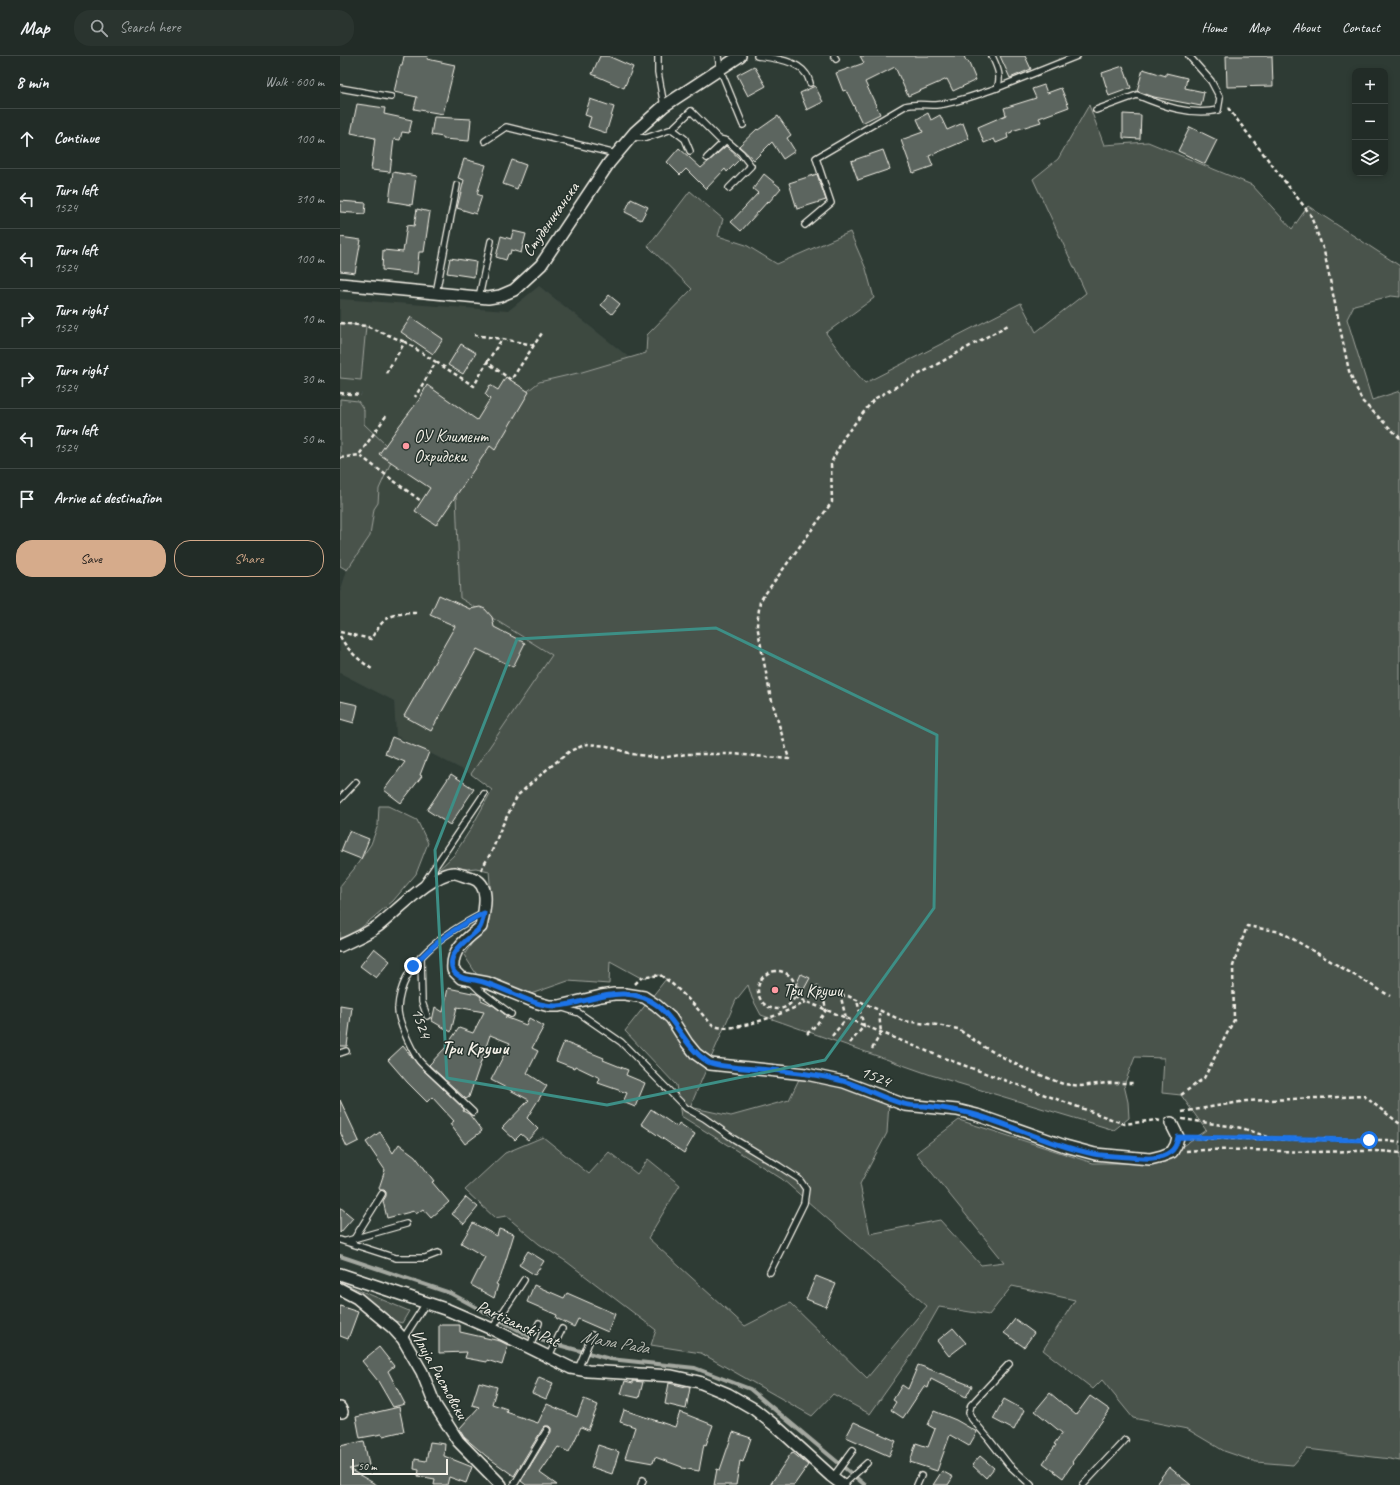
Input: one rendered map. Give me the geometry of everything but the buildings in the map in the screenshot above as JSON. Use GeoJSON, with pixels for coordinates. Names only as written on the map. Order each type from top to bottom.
{"type":"FeatureCollection","features":[{"type":"Feature","properties":{"kind":"street","name":"Студеничанска"},"geometry":{"type":"LineString","coordinates":[[340,284],[488,298],[500,296],[514,290],[541,265],[609,163],[631,137],[664,106],[740,56]]}},
{"type":"Feature","properties":{"kind":"street"},"geometry":{"type":"LineString","coordinates":[[340,946],[377,926],[419,890],[438,878],[453,873],[476,879]]}},
{"type":"Feature","properties":{"kind":"street","name":"1524"},"geometry":{"type":"LineString","coordinates":[[476,879],[483,887],[486,898],[484,913],[480,927],[462,942],[454,956],[452,962],[453,970],[460,978],[488,983],[549,1006],[559,1006],[601,996],[625,994],[644,997],[671,1018],[696,1054],[710,1064],[806,1074],[844,1082],[905,1105],[957,1110],[977,1115],[1065,1146],[1095,1154],[1150,1159],[1172,1152]]}},
{"type":"Feature","properties":{"kind":"street"},"geometry":{"type":"LineString","coordinates":[[1170,1124],[1178,1137],[1172,1152]]}},
{"type":"Feature","properties":{"kind":"street","name":"Partizanski Pat"},"geometry":{"type":"LineString","coordinates":[[340,1274],[494,1326],[550,1353],[571,1368],[588,1371],[672,1376],[700,1382],[721,1391],[754,1409],[845,1483]]}},
{"type":"Feature","properties":{"kind":"street","name":"Илија Ристовски"},"geometry":{"type":"LineString","coordinates":[[340,1289],[357,1298],[392,1327],[402,1339],[422,1372],[435,1405],[458,1441],[501,1485]]}},
{"type":"Feature","properties":{"kind":"lane"},"geometry":{"type":"LineString","coordinates":[[658,56],[658,72],[664,106]]}},
{"type":"Feature","properties":{"kind":"lane"},"geometry":{"type":"LineString","coordinates":[[718,56],[720,69],[743,124]]}},
{"type":"Feature","properties":{"kind":"lane"},"geometry":{"type":"LineString","coordinates":[[757,56],[796,64],[806,74],[810,83]]}},
{"type":"Feature","properties":{"kind":"lane"},"geometry":{"type":"LineString","coordinates":[[992,56],[999,71],[1000,81],[997,88]]}},
{"type":"Feature","properties":{"kind":"lane"},"geometry":{"type":"LineString","coordinates":[[805,225],[831,203],[816,158],[905,106],[915,103],[936,105],[955,101],[997,88],[1076,56]]}},
{"type":"Feature","properties":{"kind":"lane"},"geometry":{"type":"LineString","coordinates":[[1096,110],[1137,95],[1168,108],[1206,113],[1218,110],[1220,98],[1211,82],[1190,56]]}},
{"type":"Feature","properties":{"kind":"lane"},"geometry":{"type":"LineString","coordinates":[[340,88],[391,96]]}},
{"type":"Feature","properties":{"kind":"lane"},"geometry":{"type":"LineString","coordinates":[[631,137],[646,138],[672,129],[691,112],[719,139],[725,141],[742,153],[751,166],[728,188]]}},
{"type":"Feature","properties":{"kind":"lane"},"geometry":{"type":"LineString","coordinates":[[486,141],[506,127],[617,154]]}},
{"type":"Feature","properties":{"kind":"lane"},"geometry":{"type":"LineString","coordinates":[[672,129],[685,139],[690,151]]}},
{"type":"Feature","properties":{"kind":"lane"},"geometry":{"type":"LineString","coordinates":[[707,158],[725,141]]}},
{"type":"Feature","properties":{"kind":"lane"},"geometry":{"type":"LineString","coordinates":[[436,293],[457,185]]}},
{"type":"Feature","properties":{"kind":"lane"},"geometry":{"type":"LineString","coordinates":[[479,297],[491,241]]}},
{"type":"Feature","properties":{"kind":"lane"},"geometry":{"type":"LineString","coordinates":[[340,799],[356,782]]}},
{"type":"Feature","properties":{"kind":"lane"},"geometry":{"type":"LineString","coordinates":[[419,890],[484,794]]}},
{"type":"Feature","properties":{"kind":"lane","name":"1524"},"geometry":{"type":"LineString","coordinates":[[473,1112],[418,1060],[407,1040],[398,1010],[402,986],[413,966],[421,956],[460,925],[484,913]]}},
{"type":"Feature","properties":{"kind":"lane"},"geometry":{"type":"LineString","coordinates":[[421,956],[422,1002],[427,1016]]}},
{"type":"Feature","properties":{"kind":"lane"},"geometry":{"type":"LineString","coordinates":[[468,979],[479,990],[511,1014]]}},
{"type":"Feature","properties":{"kind":"lane","name":"1524"},"geometry":{"type":"LineString","coordinates":[[559,1006],[579,1013],[620,1042],[686,1108],[799,1179],[806,1189],[804,1204],[770,1272]]}},
{"type":"Feature","properties":{"kind":"lane"},"geometry":{"type":"LineString","coordinates":[[354,1238],[382,1194]]}},
{"type":"Feature","properties":{"kind":"lane"},"geometry":{"type":"LineString","coordinates":[[343,1240],[406,1224]]}},
{"type":"Feature","properties":{"kind":"lane"},"geometry":{"type":"LineString","coordinates":[[343,1240],[396,1258],[425,1258],[438,1253]]}},
{"type":"Feature","properties":{"kind":"lane"},"geometry":{"type":"LineString","coordinates":[[494,1326],[524,1280]]}},
{"type":"Feature","properties":{"kind":"lane"},"geometry":{"type":"LineString","coordinates":[[402,1339],[426,1303]]}},
{"type":"Feature","properties":{"kind":"lane"},"geometry":{"type":"LineString","coordinates":[[531,1345],[539,1323]]}},
{"type":"Feature","properties":{"kind":"lane"},"geometry":{"type":"LineString","coordinates":[[550,1353],[562,1328]]}},
{"type":"Feature","properties":{"kind":"lane"},"geometry":{"type":"LineString","coordinates":[[578,1369],[592,1335]]}},
{"type":"Feature","properties":{"kind":"lane"},"geometry":{"type":"LineString","coordinates":[[1009,1364],[971,1406],[970,1413],[972,1419],[1008,1465],[1031,1485]]}},
{"type":"Feature","properties":{"kind":"lane"},"geometry":{"type":"LineString","coordinates":[[514,1485],[547,1430]]}},
{"type":"Feature","properties":{"kind":"lane"},"geometry":{"type":"LineString","coordinates":[[1083,1485],[1125,1440]]}},
{"type":"Feature","properties":{"kind":"lane"},"geometry":{"type":"LineString","coordinates":[[835,1474],[853,1450]]}},
{"type":"Feature","properties":{"kind":"lane"},"geometry":{"type":"LineString","coordinates":[[845,1483],[867,1463]]}},
{"type":"Feature","properties":{"kind":"lane"},"geometry":{"type":"LineString","coordinates":[[917,1485],[921,1476]]}},
{"type":"Feature","properties":{"kind":"path"},"geometry":{"type":"LineString","coordinates":[[1220,98],[1310,214],[1324,251],[1349,371],[1362,402],[1400,438]]}},
{"type":"Feature","properties":{"kind":"path"},"geometry":{"type":"LineString","coordinates":[[340,323],[366,326],[404,342],[474,386],[502,339]]}},
{"type":"Feature","properties":{"kind":"path"},"geometry":{"type":"LineString","coordinates":[[476,879],[492,851],[501,828],[518,795],[570,751],[587,744],[607,746],[632,754],[660,758],[687,754],[733,754],[790,759],[770,694],[757,625],[760,601],[832,502],[831,464],[844,437],[874,398],[1010,324]]}},
{"type":"Feature","properties":{"kind":"path"},"geometry":{"type":"LineString","coordinates":[[487,362],[511,380],[542,333]]}},
{"type":"Feature","properties":{"kind":"path"},"geometry":{"type":"LineString","coordinates":[[474,335],[534,345]]}},
{"type":"Feature","properties":{"kind":"path"},"geometry":{"type":"LineString","coordinates":[[386,373],[404,342]]}},
{"type":"Feature","properties":{"kind":"path"},"geometry":{"type":"LineString","coordinates":[[415,397],[436,362]]}},
{"type":"Feature","properties":{"kind":"path"},"geometry":{"type":"LineString","coordinates":[[340,393],[361,395]]}},
{"type":"Feature","properties":{"kind":"path"},"geometry":{"type":"LineString","coordinates":[[340,458],[359,454],[386,416]]}},
{"type":"Feature","properties":{"kind":"path"},"geometry":{"type":"LineString","coordinates":[[359,454],[421,501]]}},
{"type":"Feature","properties":{"kind":"path"},"geometry":{"type":"LineString","coordinates":[[340,632],[371,638],[380,623],[388,617],[408,613],[417,613]]}},
{"type":"Feature","properties":{"kind":"path"},"geometry":{"type":"LineString","coordinates":[[340,636],[345,645],[362,662],[372,669]]}},
{"type":"Feature","properties":{"kind":"path"},"geometry":{"type":"LineString","coordinates":[[1181,1095],[1204,1078],[1234,1020],[1233,966],[1247,926],[1281,932],[1390,996]]}},
{"type":"Feature","properties":{"kind":"path"},"geometry":{"type":"LineString","coordinates":[[776,971],[782,972],[792,979],[796,991],[795,997],[783,1008],[773,1009],[762,1002],[759,997],[758,987],[760,981],[767,974],[776,971]]}},
{"type":"Feature","properties":{"kind":"path"},"geometry":{"type":"LineString","coordinates":[[625,994],[641,978],[660,975],[671,983],[714,1026],[733,1028],[750,1024],[806,1002]]}},
{"type":"Feature","properties":{"kind":"path"},"geometry":{"type":"LineString","coordinates":[[807,1034],[817,1024],[826,1010],[824,1000],[817,985]]}},
{"type":"Feature","properties":{"kind":"path"},"geometry":{"type":"LineString","coordinates":[[840,993],[846,1019]]}},
{"type":"Feature","properties":{"kind":"path"},"geometry":{"type":"LineString","coordinates":[[827,994],[848,996],[903,1021],[937,1025],[958,1030],[984,1047],[1022,1068],[1063,1084],[1081,1086],[1106,1083],[1134,1083]]}},
{"type":"Feature","properties":{"kind":"path"},"geometry":{"type":"LineString","coordinates":[[795,997],[941,1058],[1125,1124],[1156,1120],[1170,1124]]}},
{"type":"Feature","properties":{"kind":"path"},"geometry":{"type":"LineString","coordinates":[[857,1001],[864,1026]]}},
{"type":"Feature","properties":{"kind":"path"},"geometry":{"type":"LineString","coordinates":[[872,1049],[881,1033],[879,1013]]}},
{"type":"Feature","properties":{"kind":"path"},"geometry":{"type":"LineString","coordinates":[[832,1036],[846,1019]]}},
{"type":"Feature","properties":{"kind":"path"},"geometry":{"type":"LineString","coordinates":[[850,1043],[864,1026]]}},
{"type":"Feature","properties":{"kind":"path"},"geometry":{"type":"LineString","coordinates":[[1182,1112],[1246,1101],[1364,1096],[1400,1124]]}},
{"type":"Feature","properties":{"kind":"path"},"geometry":{"type":"LineString","coordinates":[[1182,1119],[1242,1128],[1273,1138]]}},
{"type":"Feature","properties":{"kind":"path"},"geometry":{"type":"LineString","coordinates":[[1178,1137],[1388,1140],[1400,1142]]}},
{"type":"Feature","properties":{"kind":"path"},"geometry":{"type":"LineString","coordinates":[[1172,1152],[1207,1149],[1314,1152],[1384,1151],[1400,1153]]}},
{"type":"Feature","properties":{"kind":"highlighted area"},"geometry":{"type":"Polygon","coordinates":[[[716,628],[937,735],[934,908],[825,1060],[607,1105],[447,1078],[435,850],[517,639],[716,628]]]}},
{"type":"Feature","properties":{"kind":"shaded area"},"geometry":{"type":"Polygon","coordinates":[[[1089,105],[1104,145],[1148,142],[1252,185],[1292,229],[1308,206],[1400,266],[1400,297],[1391,296],[1354,305],[1347,319],[1372,400],[1400,391],[1400,1461],[1307,1449],[1293,1465],[1256,1462],[1224,1451],[1187,1429],[1133,1418],[1102,1380],[1093,1389],[1043,1350],[1075,1300],[1012,1286],[989,1315],[939,1307],[911,1356],[870,1414],[833,1394],[812,1416],[701,1353],[651,1345],[656,1330],[567,1262],[539,1244],[506,1216],[495,1218],[465,1190],[505,1153],[543,1137],[589,1174],[609,1152],[637,1174],[648,1159],[680,1185],[648,1238],[745,1326],[790,1303],[867,1378],[927,1306],[782,1179],[681,1116],[676,1085],[625,1031],[666,979],[659,975],[641,978],[610,961],[609,984],[568,981],[528,995],[477,975],[464,955],[488,919],[491,895],[489,871],[476,868],[436,872],[454,855],[492,790],[471,774],[552,655],[460,598],[455,469],[489,422],[539,382],[582,372],[646,353],[647,335],[692,289],[648,246],[690,191],[723,219],[718,236],[746,245],[777,264],[850,232],[866,269],[874,298],[826,333],[850,366],[865,383],[1021,303],[1036,332],[1086,293],[1033,179],[1058,159],[1089,105]],[[748,985],[736,1000],[690,1107],[731,1116],[789,1100],[801,1075],[889,1102],[887,1133],[860,1184],[870,1234],[940,1220],[981,1265],[1004,1262],[916,1153],[959,1120],[1093,1163],[1158,1163],[1206,1130],[1181,1095],[1162,1093],[1164,1058],[1135,1057],[1124,1085],[1128,1102],[1129,1118],[1114,1130],[931,1075],[761,1015],[752,998],[748,985]]]}},
{"type":"Feature","properties":{"kind":"shaded area","name":"ОУ Климент Охридски"},"geometry":{"type":"Polygon","coordinates":[[[539,286],[630,358],[582,372],[539,382],[460,598],[553,655],[471,774],[396,736],[394,701],[340,673],[340,592],[347,570],[340,566],[340,299],[508,311],[539,286]]]}},
{"type":"Feature","properties":{"kind":"shaded area"},"geometry":{"type":"Polygon","coordinates":[[[340,323],[366,326],[361,380],[340,378],[340,323]]]}},
{"type":"Feature","properties":{"kind":"shaded area"},"geometry":{"type":"Polygon","coordinates":[[[340,399],[358,401],[364,410],[364,424],[386,445],[391,462],[379,489],[378,503],[374,509],[370,536],[347,570],[340,566],[340,399]]]}},
{"type":"Feature","properties":{"kind":"shaded area"},"geometry":{"type":"Polygon","coordinates":[[[379,806],[388,806],[417,820],[428,843],[416,874],[393,901],[356,932],[340,941],[340,886],[371,844],[378,825],[379,806]]]}},
{"type":"Feature","properties":{"kind":"shaded area"},"geometry":{"type":"Polygon","coordinates":[[[340,1282],[409,1311],[402,1323],[395,1321],[392,1327],[340,1289],[340,1282]]]}},
{"type":"Feature","properties":{"kind":"waterway","name":"Мала Рада"},"geometry":{"type":"LineString","coordinates":[[340,1256],[450,1293],[533,1338],[610,1359],[695,1368],[750,1389],[865,1485]]}},
{"type":"Feature","properties":{"kind":"place","name":"ОУ Климент Охридски"},"geometry":{"type":"Point","coordinates":[406,446]}},
{"type":"Feature","properties":{"kind":"place","name":"Три Круши"},"geometry":{"type":"Point","coordinates":[775,990]}},
{"type":"Feature","properties":{"kind":"district","name":"Три Круши"},"geometry":{"type":"Point","coordinates":[475,1048]}},
{"type":"Feature","properties":{"kind":"route"},"geometry":{"type":"LineString","coordinates":[[413,966],[424,953],[460,925],[484,913],[480,927],[462,942],[454,956],[452,962],[453,970],[460,978],[488,983],[549,1006],[559,1006],[614,994],[644,997],[671,1018],[696,1054],[710,1064],[806,1074],[844,1082],[905,1105],[957,1110],[977,1115],[1065,1146],[1095,1154],[1150,1159],[1172,1152],[1178,1137],[1369,1140]]}}]}
